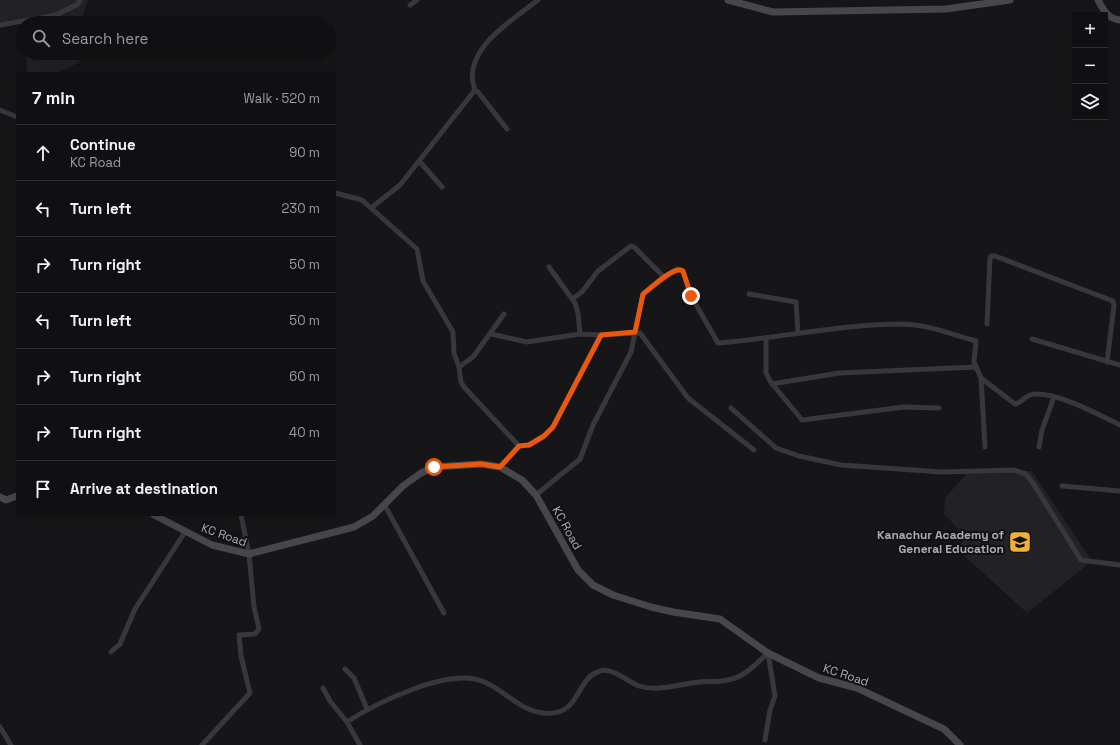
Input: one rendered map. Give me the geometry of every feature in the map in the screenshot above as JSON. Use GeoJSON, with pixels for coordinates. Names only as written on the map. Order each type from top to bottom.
{"type":"FeatureCollection","features":[{"type":"Feature","properties":{"kind":"main road"},"geometry":{"type":"LineString","coordinates":[[728,0],[773,12],[946,8],[1010,0]]}},
{"type":"Feature","properties":{"kind":"main road"},"geometry":{"type":"LineString","coordinates":[[1098,0],[1105,13],[1112,19],[1120,20]]}},
{"type":"Feature","properties":{"kind":"main road","name":"KC Road"},"geometry":{"type":"LineString","coordinates":[[156,516],[212,545],[249,554],[354,527],[373,516],[403,486],[421,473],[434,467],[481,464],[500,467],[522,480],[536,495],[578,570],[593,585],[613,595],[651,607],[720,619],[768,653],[819,678],[858,688],[944,729],[960,745]]}},
{"type":"Feature","properties":{"kind":"main road"},"geometry":{"type":"LineString","coordinates":[[0,496],[6,500],[16,496]]}},
{"type":"Feature","properties":{"kind":"street"},"geometry":{"type":"LineString","coordinates":[[50,16],[56,15],[78,4],[80,0]]}},
{"type":"Feature","properties":{"kind":"street"},"geometry":{"type":"LineString","coordinates":[[410,5],[417,0]]}},
{"type":"Feature","properties":{"kind":"street"},"geometry":{"type":"LineString","coordinates":[[507,129],[483,97],[475,90],[471,80],[472,70],[488,40],[538,0]]}},
{"type":"Feature","properties":{"kind":"street"},"geometry":{"type":"LineString","coordinates":[[0,25],[16,22]]}},
{"type":"Feature","properties":{"kind":"street"},"geometry":{"type":"LineString","coordinates":[[371,208],[400,185],[416,164],[420,162],[438,136],[475,90]]}},
{"type":"Feature","properties":{"kind":"street"},"geometry":{"type":"LineString","coordinates":[[0,110],[16,117]]}},
{"type":"Feature","properties":{"kind":"street"},"geometry":{"type":"LineString","coordinates":[[420,162],[442,187]]}},
{"type":"Feature","properties":{"kind":"street"},"geometry":{"type":"LineString","coordinates":[[336,194],[362,200],[417,249],[423,281],[453,332],[454,353],[459,367],[461,382],[519,446]]}},
{"type":"Feature","properties":{"kind":"street"},"geometry":{"type":"LineString","coordinates":[[572,299],[582,292],[598,271],[631,246],[634,247],[664,277]]}},
{"type":"Feature","properties":{"kind":"street"},"geometry":{"type":"LineString","coordinates":[[988,324],[990,258],[991,256],[995,256],[1113,302],[1114,306],[1107,362]]}},
{"type":"Feature","properties":{"kind":"street"},"geometry":{"type":"LineString","coordinates":[[548,266],[572,299],[578,313],[580,334]]}},
{"type":"Feature","properties":{"kind":"street"},"geometry":{"type":"LineString","coordinates":[[536,495],[580,459],[593,425],[631,352],[643,294],[664,277],[677,269],[683,271],[691,296],[718,343],[798,333],[899,325],[924,327],[976,341],[974,362],[981,378],[985,446]]}},
{"type":"Feature","properties":{"kind":"street"},"geometry":{"type":"LineString","coordinates":[[749,294],[796,302],[798,333]]}},
{"type":"Feature","properties":{"kind":"street"},"geometry":{"type":"LineString","coordinates":[[459,367],[473,357],[504,314]]}},
{"type":"Feature","properties":{"kind":"street"},"geometry":{"type":"LineString","coordinates":[[491,334],[527,342],[580,334],[601,335],[635,332],[640,333],[688,398],[754,450]]}},
{"type":"Feature","properties":{"kind":"street"},"geometry":{"type":"LineString","coordinates":[[500,467],[519,446],[529,445],[544,436],[553,427],[601,335]]}},
{"type":"Feature","properties":{"kind":"street"},"geometry":{"type":"LineString","coordinates":[[766,338],[766,373],[772,384],[802,420],[904,407],[939,408]]}},
{"type":"Feature","properties":{"kind":"street"},"geometry":{"type":"LineString","coordinates":[[1032,339],[1120,365]]}},
{"type":"Feature","properties":{"kind":"street"},"geometry":{"type":"LineString","coordinates":[[772,384],[838,373],[976,367]]}},
{"type":"Feature","properties":{"kind":"street"},"geometry":{"type":"LineString","coordinates":[[981,378],[1015,404],[1020,403],[1029,395],[1039,394],[1068,402],[1120,425]]}},
{"type":"Feature","properties":{"kind":"street"},"geometry":{"type":"LineString","coordinates":[[1039,448],[1042,430],[1054,397]]}},
{"type":"Feature","properties":{"kind":"street"},"geometry":{"type":"LineString","coordinates":[[731,408],[776,448],[799,456],[864,467],[942,472],[1007,470],[1022,472],[1033,483],[1081,560],[1120,565]]}},
{"type":"Feature","properties":{"kind":"street"},"geometry":{"type":"LineString","coordinates":[[1062,486],[1120,491]]}},
{"type":"Feature","properties":{"kind":"street"},"geometry":{"type":"LineString","coordinates":[[384,504],[444,612]]}},
{"type":"Feature","properties":{"kind":"street"},"geometry":{"type":"LineString","coordinates":[[202,745],[250,692],[241,656],[239,635],[255,634],[259,629],[254,607],[249,554],[241,516]]}},
{"type":"Feature","properties":{"kind":"street"},"geometry":{"type":"LineString","coordinates":[[111,652],[120,644],[135,609],[185,532]]}},
{"type":"Feature","properties":{"kind":"street"},"geometry":{"type":"LineString","coordinates":[[347,722],[366,709],[423,685],[460,678],[472,678],[483,681],[520,706],[542,713],[555,713],[563,711],[570,705],[593,674],[601,670],[613,673],[639,686],[649,688],[701,682],[720,682],[740,677],[768,653]]}},
{"type":"Feature","properties":{"kind":"street"},"geometry":{"type":"LineString","coordinates":[[765,740],[770,710],[775,696],[768,653]]}},
{"type":"Feature","properties":{"kind":"street"},"geometry":{"type":"LineString","coordinates":[[345,669],[354,678],[366,709]]}},
{"type":"Feature","properties":{"kind":"street"},"geometry":{"type":"LineString","coordinates":[[323,688],[330,702],[347,722],[360,745]]}},
{"type":"Feature","properties":{"kind":"street"},"geometry":{"type":"LineString","coordinates":[[0,728],[11,745]]}},
{"type":"Feature","properties":{"kind":"shaded area"},"geometry":{"type":"Polygon","coordinates":[[[0,0],[88,0],[82,16],[16,16],[16,24],[0,24],[0,0]]]}},
{"type":"Feature","properties":{"kind":"shaded area"},"geometry":{"type":"Polygon","coordinates":[[[26,60],[81,60],[79,63],[57,72],[27,72],[26,60]]]}},
{"type":"Feature","properties":{"kind":"shaded area","name":"Kanachur Academy of General Education"},"geometry":{"type":"Polygon","coordinates":[[[971,469],[1032,471],[1092,561],[1027,613],[958,550],[964,535],[944,514],[945,498],[971,469]]]}},
{"type":"Feature","properties":{"kind":"place","name":"Kanachur Academy of General Education"},"geometry":{"type":"Point","coordinates":[1020,542]}},
{"type":"Feature","properties":{"kind":"route"},"geometry":{"type":"LineString","coordinates":[[434,467],[481,464],[500,467],[519,446],[529,445],[544,436],[553,427],[601,335],[635,332],[643,294],[664,277],[677,269],[680,269],[683,271],[691,296]]}}]}
